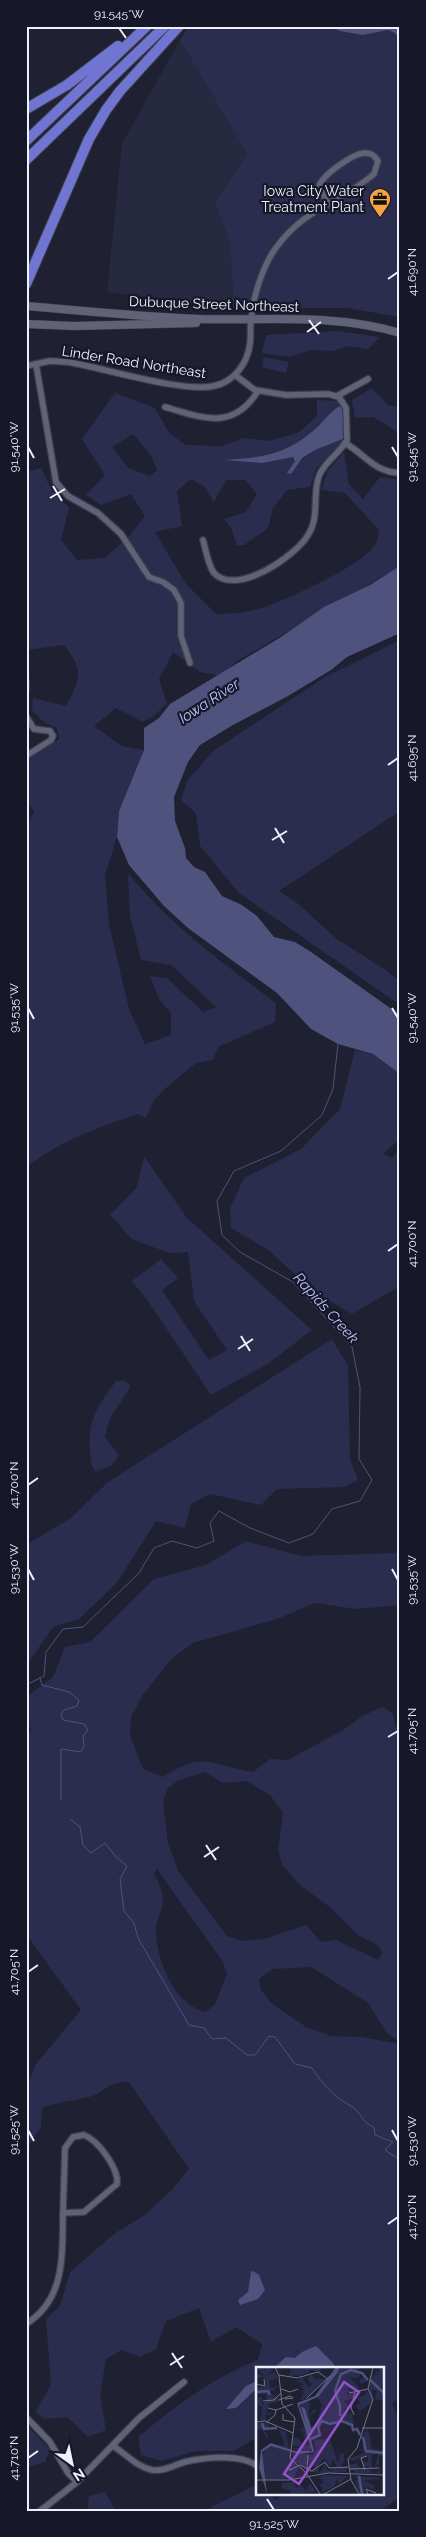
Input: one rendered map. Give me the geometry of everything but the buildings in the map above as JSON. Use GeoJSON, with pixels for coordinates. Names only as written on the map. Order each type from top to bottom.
{"type":"FeatureCollection","features":[{"type":"Feature","properties":{"kind":"highway"},"geometry":{"type":"LineString","coordinates":[[26,109],[75,80],[142,26]]}},
{"type":"Feature","properties":{"kind":"highway"},"geometry":{"type":"LineString","coordinates":[[26,141],[147,26]]}},
{"type":"Feature","properties":{"kind":"highway"},"geometry":{"type":"LineString","coordinates":[[26,160],[165,26]]}},
{"type":"Feature","properties":{"kind":"highway"},"geometry":{"type":"LineString","coordinates":[[26,284],[89,139],[106,110],[120,91],[180,26]]}},
{"type":"Feature","properties":{"kind":"main road","name":"Dubuque Street Northeast"},"geometry":{"type":"LineString","coordinates":[[26,306],[168,317],[334,321],[374,326],[400,333]]}},
{"type":"Feature","properties":{"kind":"main road"},"geometry":{"type":"LineString","coordinates":[[26,324],[74,326],[247,320]]}},
{"type":"Feature","properties":{"kind":"street"},"geometry":{"type":"LineString","coordinates":[[327,202],[318,186],[323,177],[360,153],[368,152],[374,156],[378,161],[374,174],[303,218],[274,251],[262,275],[247,320],[248,353],[235,375],[252,389],[286,395],[337,396],[368,379]]}},
{"type":"Feature","properties":{"kind":"street","name":"Linder Road Northeast"},"geometry":{"type":"LineString","coordinates":[[26,366],[68,362],[202,388],[221,384],[235,375]]}},
{"type":"Feature","properties":{"kind":"street"},"geometry":{"type":"LineString","coordinates":[[36,364],[56,482],[68,496],[98,513],[125,538],[149,576],[163,582],[174,590],[181,604],[181,636],[190,664]]}},
{"type":"Feature","properties":{"kind":"street"},"geometry":{"type":"LineString","coordinates":[[165,408],[208,419],[223,418],[234,414],[247,405],[258,391]]}},
{"type":"Feature","properties":{"kind":"street"},"geometry":{"type":"LineString","coordinates":[[203,540],[211,567],[223,579],[235,581],[272,567],[296,549],[310,533],[315,514],[320,473],[345,443],[348,427],[346,408],[337,396]]}},
{"type":"Feature","properties":{"kind":"street"},"geometry":{"type":"LineString","coordinates":[[345,443],[362,453],[379,470],[400,473]]}},
{"type":"Feature","properties":{"kind":"street"},"geometry":{"type":"LineString","coordinates":[[26,682],[26,689]]}},
{"type":"Feature","properties":{"kind":"street"},"geometry":{"type":"LineString","coordinates":[[26,716],[34,729],[50,731],[53,736],[51,740],[26,756]]}},
{"type":"Feature","properties":{"kind":"street"},"geometry":{"type":"LineString","coordinates":[[26,2324],[43,2310],[57,2287],[62,2259],[63,2212],[65,2148],[73,2136],[84,2135],[94,2140],[112,2167],[117,2177],[117,2184],[84,2212],[63,2212]]}},
{"type":"Feature","properties":{"kind":"street"},"geometry":{"type":"LineString","coordinates":[[40,2511],[77,2482],[139,2418],[184,2382]]}},
{"type":"Feature","properties":{"kind":"street"},"geometry":{"type":"LineString","coordinates":[[26,2417],[50,2442],[68,2473],[77,2482]]}},
{"type":"Feature","properties":{"kind":"street"},"geometry":{"type":"LineString","coordinates":[[113,2446],[131,2460],[152,2470],[164,2470],[190,2461],[215,2458],[251,2461],[256,2465]]}},
{"type":"Feature","properties":{"kind":"shaded area"},"geometry":{"type":"Polygon","coordinates":[[[189,26],[400,26],[400,317],[347,308],[253,308],[254,303],[250,300],[233,296],[230,241],[215,203],[247,154],[180,40],[189,26]]]}},
{"type":"Feature","properties":{"kind":"shaded area"},"geometry":{"type":"Polygon","coordinates":[[[180,40],[247,154],[215,203],[230,241],[233,296],[250,300],[249,306],[224,306],[107,292],[122,144],[180,40]]]}},
{"type":"Feature","properties":{"kind":"shaded area"},"geometry":{"type":"Polygon","coordinates":[[[337,331],[380,337],[368,349],[347,346],[333,351],[310,350],[290,357],[262,353],[266,335],[337,331]]]}},
{"type":"Feature","properties":{"kind":"shaded area"},"geometry":{"type":"Polygon","coordinates":[[[264,357],[289,362],[286,373],[262,367],[264,357]]]}},
{"type":"Feature","properties":{"kind":"shaded area"},"geometry":{"type":"Polygon","coordinates":[[[372,388],[389,406],[400,406],[400,433],[373,417],[355,418],[352,400],[372,388]]]}},
{"type":"Feature","properties":{"kind":"shaded area"},"geometry":{"type":"Polygon","coordinates":[[[115,393],[155,408],[169,433],[186,445],[221,446],[244,438],[268,441],[298,433],[317,416],[317,400],[339,401],[345,438],[316,469],[310,487],[287,490],[273,508],[268,528],[244,545],[237,545],[231,528],[224,519],[246,512],[257,494],[245,480],[226,480],[214,502],[205,487],[191,479],[177,491],[182,526],[155,532],[186,584],[216,614],[247,611],[276,603],[341,571],[367,553],[376,543],[379,530],[345,493],[321,490],[328,471],[344,452],[349,484],[363,499],[380,477],[400,480],[400,569],[380,578],[237,661],[221,676],[200,672],[173,652],[159,679],[167,703],[154,716],[143,722],[116,708],[94,726],[122,746],[144,750],[119,811],[117,837],[105,875],[109,924],[129,1009],[145,1044],[171,1035],[171,1013],[159,999],[150,976],[167,978],[203,1012],[216,1007],[171,965],[141,960],[130,916],[128,873],[161,910],[179,926],[276,1003],[275,1022],[218,1047],[213,1060],[196,1063],[154,1100],[146,1118],[137,1114],[93,1130],[52,1150],[26,1168],[26,828],[34,811],[26,801],[26,760],[59,739],[57,728],[45,723],[32,711],[33,698],[66,706],[75,688],[78,675],[75,662],[64,645],[26,650],[26,472],[41,468],[52,491],[69,508],[61,540],[77,560],[105,558],[131,534],[145,516],[131,494],[101,505],[86,495],[105,475],[82,439],[115,393]],[[133,434],[112,447],[128,468],[150,476],[157,470],[150,454],[133,434]]]}},
{"type":"Feature","properties":{"kind":"shaded area"},"geometry":{"type":"Polygon","coordinates":[[[400,640],[400,811],[279,891],[296,902],[337,939],[387,971],[400,982],[400,1005],[239,893],[200,846],[196,813],[181,800],[187,781],[213,751],[325,677],[400,640]]]}},
{"type":"Feature","properties":{"kind":"shaded area"},"geometry":{"type":"Polygon","coordinates":[[[355,1050],[373,1054],[400,1074],[400,1132],[396,1133],[400,1139],[383,1154],[392,1158],[400,1150],[400,1286],[352,1314],[315,1292],[268,1250],[231,1228],[230,1208],[244,1178],[301,1149],[340,1109],[355,1050]]]}},
{"type":"Feature","properties":{"kind":"shaded area"},"geometry":{"type":"Polygon","coordinates":[[[144,1156],[187,1218],[312,1330],[269,1363],[211,1395],[148,1301],[132,1281],[161,1259],[178,1278],[162,1290],[209,1360],[227,1350],[194,1301],[188,1252],[169,1253],[132,1239],[110,1215],[137,1187],[144,1156]]]}},
{"type":"Feature","properties":{"kind":"shaded area"},"geometry":{"type":"Polygon","coordinates":[[[332,1339],[348,1366],[350,1459],[358,1480],[344,1487],[277,1489],[261,1505],[210,1494],[191,1504],[185,1528],[156,1521],[116,1584],[79,1619],[53,1627],[26,1666],[26,1545],[71,1518],[108,1482],[332,1339]]]}},
{"type":"Feature","properties":{"kind":"shaded area"},"geometry":{"type":"Polygon","coordinates":[[[116,1381],[125,1381],[131,1386],[109,1420],[105,1437],[119,1455],[112,1465],[96,1472],[91,1459],[90,1430],[95,1413],[116,1381]]]}},
{"type":"Feature","properties":{"kind":"shaded area"},"geometry":{"type":"Polygon","coordinates":[[[246,1541],[301,1556],[400,1553],[400,1605],[356,1609],[315,1603],[277,1619],[193,1643],[171,1659],[142,1696],[131,1717],[130,1736],[143,1769],[163,1777],[188,1764],[198,1762],[216,1763],[253,1772],[270,1759],[288,1760],[343,1730],[364,1715],[383,1707],[393,1714],[395,1725],[400,1730],[400,2042],[386,2032],[368,2003],[311,1967],[273,1969],[259,1979],[261,1990],[271,2003],[306,2027],[331,2036],[361,2037],[400,2044],[400,2398],[392,2403],[400,2424],[400,2497],[384,2508],[386,2511],[203,2511],[256,2485],[256,2494],[268,2494],[276,2500],[284,2494],[384,2494],[384,2367],[256,2367],[256,2438],[234,2451],[196,2451],[162,2461],[141,2455],[138,2437],[210,2384],[258,2360],[262,2344],[236,2327],[211,2342],[199,2308],[166,2321],[156,2349],[140,2357],[122,2350],[106,2359],[100,2395],[106,2430],[88,2437],[67,2417],[45,2419],[35,2412],[51,2385],[46,2319],[60,2306],[70,2272],[115,2233],[142,2217],[171,2191],[189,2169],[129,2082],[110,2085],[89,2097],[42,2108],[41,2127],[30,2143],[26,2160],[26,2088],[36,2064],[81,2010],[26,1934],[26,1736],[31,1731],[26,1697],[53,1677],[65,1647],[90,1642],[154,1579],[206,1565],[246,1541]],[[205,1772],[179,1780],[168,1788],[163,1801],[168,1843],[178,1870],[227,1936],[244,1941],[264,1939],[306,1925],[321,1942],[336,1940],[378,1960],[382,1953],[379,1946],[358,1935],[331,1908],[301,1886],[282,1865],[278,1849],[283,1813],[270,1795],[246,1781],[223,1783],[205,1772]],[[157,1869],[154,1874],[163,1896],[156,1929],[159,1954],[163,1967],[176,1991],[195,2008],[206,2012],[215,2004],[227,1974],[223,1962],[157,1869]]]}},
{"type":"Feature","properties":{"kind":"shaded area"},"geometry":{"type":"Polygon","coordinates":[[[26,2424],[50,2450],[45,2462],[26,2468],[26,2424]]]}},
{"type":"Feature","properties":{"kind":"shaded area"},"geometry":{"type":"Polygon","coordinates":[[[105,2492],[116,2511],[87,2511],[89,2496],[105,2492]]]}},
{"type":"Feature","properties":{"kind":"water"},"geometry":{"type":"Polygon","coordinates":[[[330,26],[400,26],[400,40],[395,33],[388,30],[363,35],[340,31],[330,26]]]}},
{"type":"Feature","properties":{"kind":"water"},"geometry":{"type":"Polygon","coordinates":[[[340,406],[345,412],[345,438],[315,450],[302,458],[291,474],[287,473],[295,461],[293,457],[262,463],[224,460],[261,456],[283,450],[304,438],[340,406]]]}},
{"type":"Feature","properties":{"kind":"water","name":"Iowa River"},"geometry":{"type":"Polygon","coordinates":[[[400,566],[400,633],[347,657],[331,670],[288,696],[200,745],[188,762],[174,797],[175,821],[185,848],[186,858],[194,867],[205,872],[222,896],[242,905],[257,916],[274,937],[295,942],[400,1015],[400,1074],[373,1054],[338,1044],[311,1029],[277,993],[188,928],[164,906],[129,865],[117,837],[119,811],[144,750],[144,728],[159,718],[170,704],[281,637],[324,607],[370,585],[400,566]]]}},
{"type":"Feature","properties":{"kind":"water"},"geometry":{"type":"Polygon","coordinates":[[[253,2271],[259,2275],[265,2290],[258,2299],[240,2305],[238,2300],[248,2292],[251,2272],[253,2271]]]}},
{"type":"Feature","properties":{"kind":"water"},"geometry":{"type":"Polygon","coordinates":[[[316,2346],[334,2364],[334,2367],[275,2367],[286,2357],[295,2358],[302,2352],[316,2346]]]}},
{"type":"Feature","properties":{"kind":"water"},"geometry":{"type":"Polygon","coordinates":[[[256,2381],[256,2389],[236,2408],[226,2409],[246,2386],[256,2381]]]}},
{"type":"Feature","properties":{"kind":"waterway","name":"Rapids Creek"},"geometry":{"type":"LineString","coordinates":[[26,1685],[44,1676],[46,1652],[63,1629],[83,1627],[139,1573],[154,1548],[172,1541],[197,1548],[214,1541],[210,1523],[219,1511],[250,1528],[289,1543],[313,1534],[332,1509],[360,1501],[372,1480],[359,1459],[360,1387],[352,1347],[293,1282],[240,1252],[222,1235],[217,1201],[234,1171],[281,1151],[322,1115],[333,1089],[338,1044]]}},
{"type":"Feature","properties":{"kind":"waterway"},"geometry":{"type":"LineString","coordinates":[[40,1678],[42,1685],[69,1692],[79,1700],[77,1706],[64,1710],[61,1714],[63,1720],[84,1724],[88,1730],[83,1736],[84,1746],[81,1752],[61,1749],[61,1800]]}},
{"type":"Feature","properties":{"kind":"waterway"},"geometry":{"type":"LineString","coordinates":[[70,1819],[80,1827],[83,1845],[91,1853],[105,1843],[117,1858],[127,1866],[120,1879],[124,1911],[134,1923],[138,1938],[189,2025],[204,2028],[212,2039],[226,2038],[247,2055],[255,2055],[269,2036],[275,2037],[295,2064],[312,2068],[333,2093],[374,2127],[375,2135],[393,2142],[385,2150],[400,2160]]}},
{"type":"Feature","properties":{"kind":"place","name":"Iowa City Water Treatment Plant"},"geometry":{"type":"Point","coordinates":[380,218]}}]}
